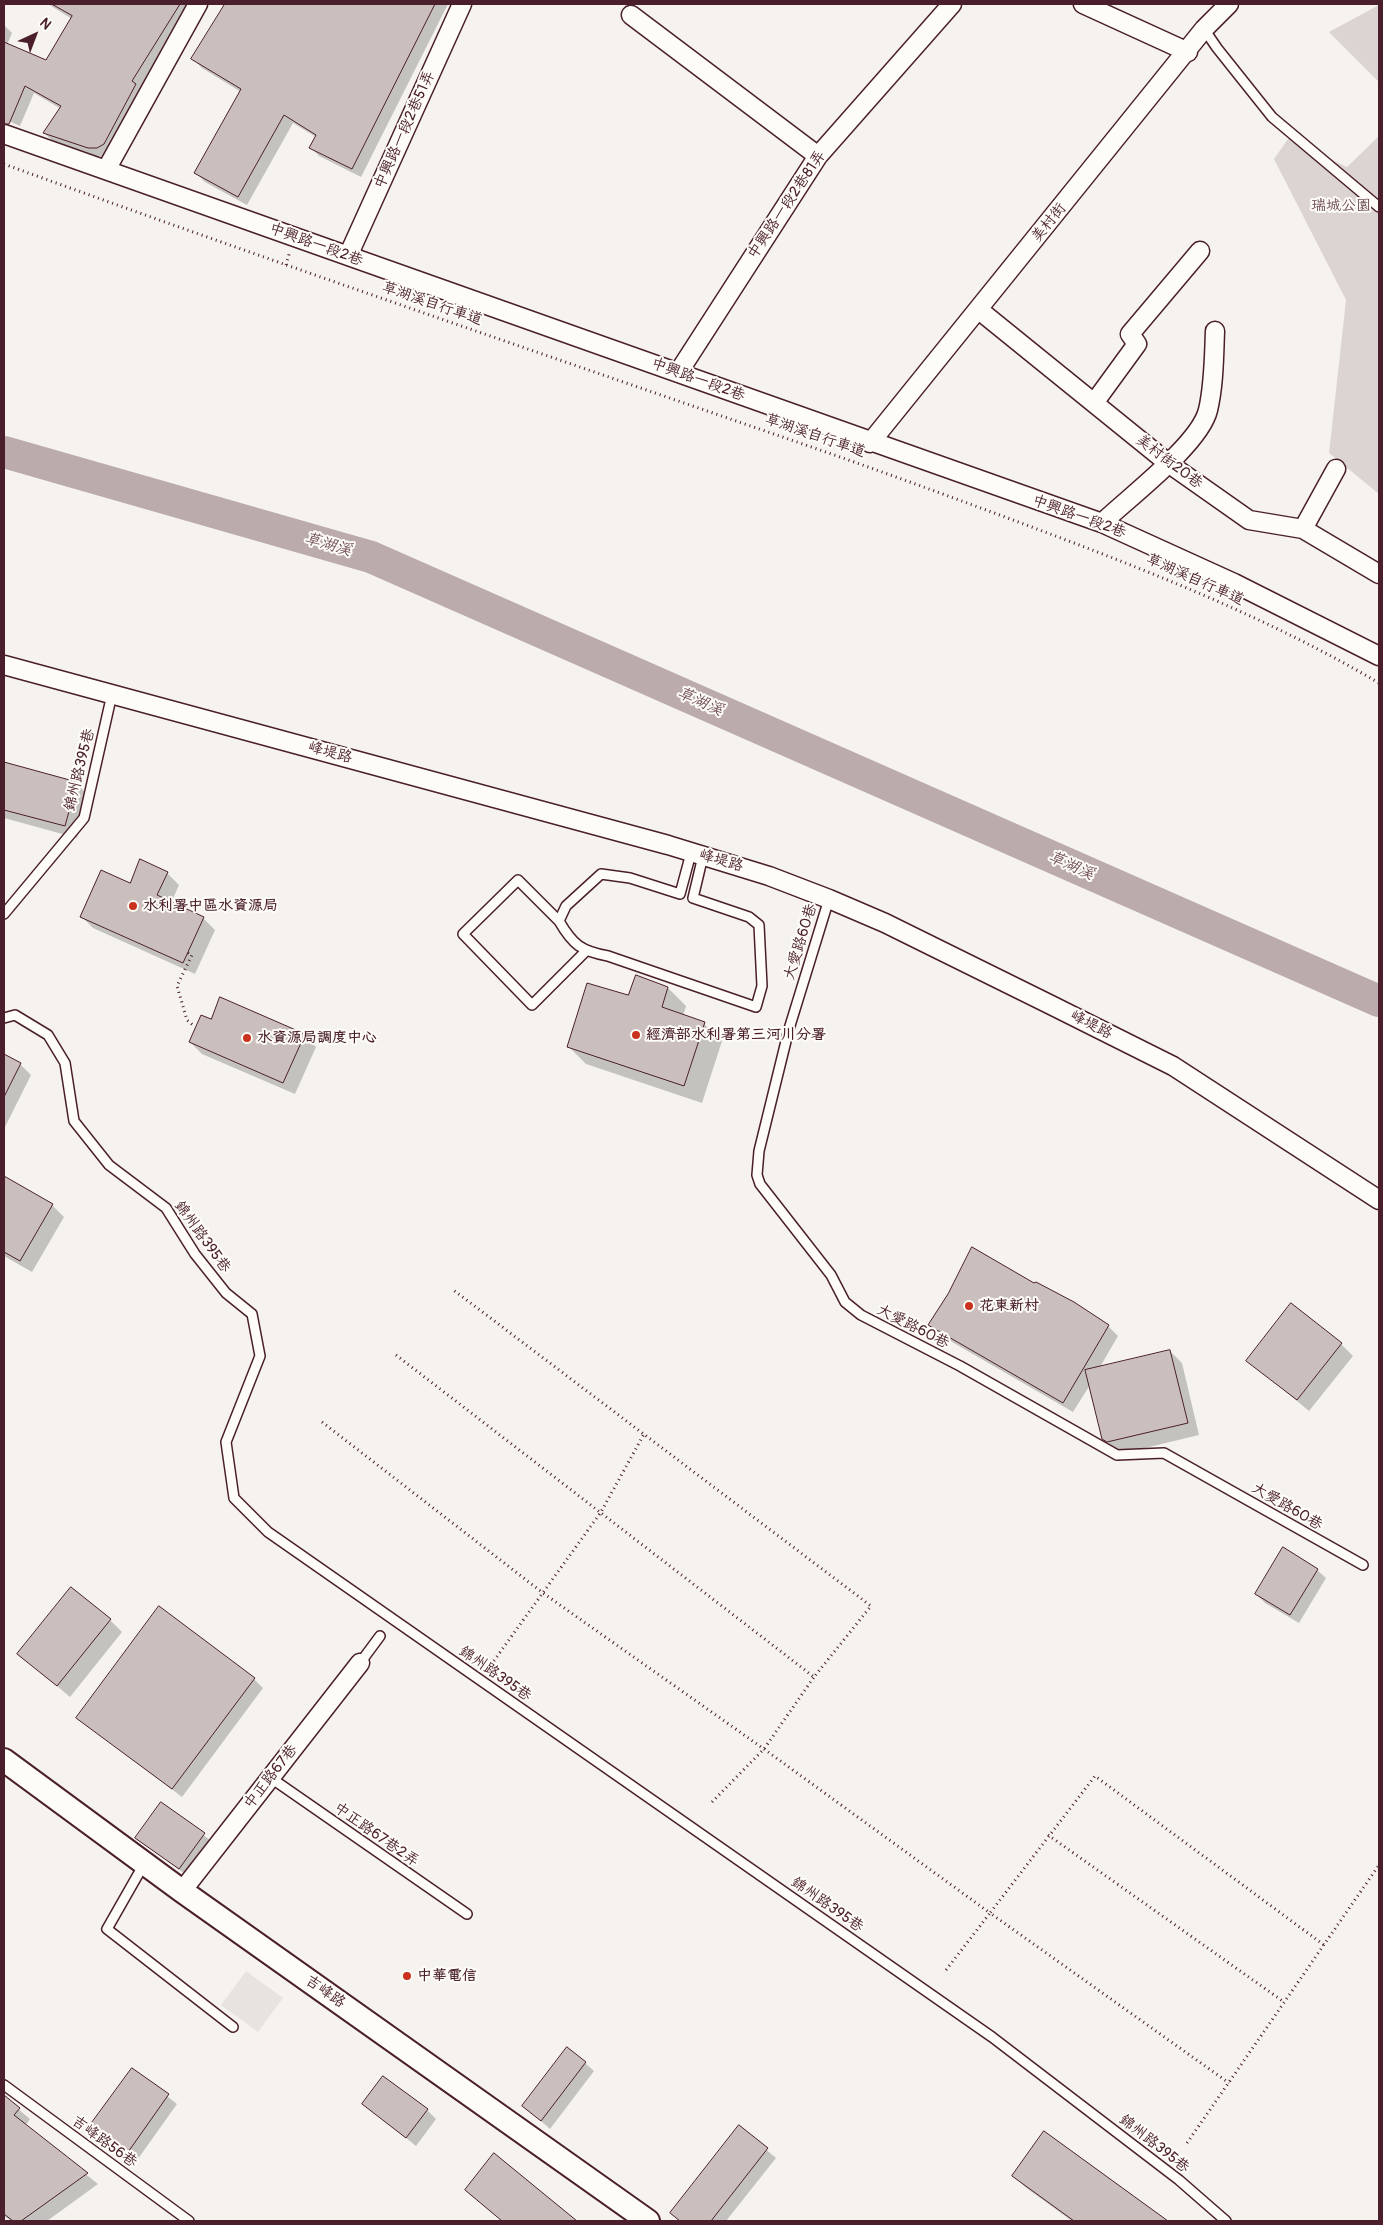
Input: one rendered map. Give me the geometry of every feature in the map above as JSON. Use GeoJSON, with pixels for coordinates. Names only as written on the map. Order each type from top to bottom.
{"type":"FeatureCollection","features":[{"type":"Feature","properties":{"kind":"street"},"geometry":{"type":"LineString","coordinates":[[106,170],[198,4]]}},
{"type":"Feature","properties":{"kind":"street","name":"中興路一段2巷51弄"},"geometry":{"type":"LineString","coordinates":[[348,256],[462,4]]}},
{"type":"Feature","properties":{"kind":"street","name":"中興路一段2巷81弄"},"geometry":{"type":"LineString","coordinates":[[678,372],[818,156],[952,4]]}},
{"type":"Feature","properties":{"kind":"street"},"geometry":{"type":"LineString","coordinates":[[1083,4],[1188,52]]}},
{"type":"Feature","properties":{"kind":"street","name":"美村街"},"geometry":{"type":"LineString","coordinates":[[870,443],[1188,52],[1204,29],[1229,4]]}},
{"type":"Feature","properties":{"kind":"street"},"geometry":{"type":"LineString","coordinates":[[631,16],[818,156]]}},
{"type":"Feature","properties":{"kind":"street","name":"中興路一段2巷"},"geometry":{"type":"LineString","coordinates":[[4,134],[678,372],[870,443],[1102,523],[1234,583],[1379,656]]}},
{"type":"Feature","properties":{"kind":"street"},"geometry":{"type":"LineString","coordinates":[[1094,404],[1137,344],[1130,334],[1200,251]]}},
{"type":"Feature","properties":{"kind":"street","name":"美村街20巷"},"geometry":{"type":"LineString","coordinates":[[979,310],[1168,463],[1249,520],[1303,529],[1379,574]]}},
{"type":"Feature","properties":{"kind":"street"},"geometry":{"type":"LineString","coordinates":[[1102,523],[1168,463],[1192,438],[1208,412],[1215,331]]}},
{"type":"Feature","properties":{"kind":"street"},"geometry":{"type":"LineString","coordinates":[[1303,529],[1336,469]]}},
{"type":"Feature","properties":{"kind":"street","name":"峰堤路"},"geometry":{"type":"LineString","coordinates":[[4,665],[697,854],[769,876],[829,899],[885,923],[1173,1066],[1379,1200]]}},
{"type":"Feature","properties":{"kind":"street","name":"中正路67巷"},"geometry":{"type":"LineString","coordinates":[[182,1891],[360,1663]]}},
{"type":"Feature","properties":{"kind":"street","name":"吉峰路"},"geometry":{"type":"LineString","coordinates":[[4,1760],[144,1864],[648,2221]]}},
{"type":"Feature","properties":{"kind":"lane"},"geometry":{"type":"LineString","coordinates":[[1204,29],[1272,118],[1379,206]]}},
{"type":"Feature","properties":{"kind":"lane","name":"錦州路395巷"},"geometry":{"type":"LineString","coordinates":[[4,914],[84,818],[112,694]]}},
{"type":"Feature","properties":{"kind":"lane"},"geometry":{"type":"LineString","coordinates":[[558,921],[566,906],[601,874],[610,873],[630,878],[680,894],[697,854]]}},
{"type":"Feature","properties":{"kind":"lane"},"geometry":{"type":"LineString","coordinates":[[585,952],[532,1006],[464,934],[518,880],[585,952],[608,956],[756,1007],[762,986],[759,925],[749,917],[693,898],[697,854]]}},
{"type":"Feature","properties":{"kind":"lane","name":"大愛路60巷"},"geometry":{"type":"LineString","coordinates":[[829,899],[789,1029],[759,1151],[757,1175],[760,1184],[831,1275],[845,1302],[861,1315],[881,1327],[960,1366],[1118,1455],[1164,1453],[1362,1565]]}},
{"type":"Feature","properties":{"kind":"lane","name":"錦州路395巷"},"geometry":{"type":"LineString","coordinates":[[4,1018],[15,1015],[48,1035],[65,1063],[74,1122],[109,1165],[166,1208],[195,1254],[226,1293],[252,1314],[260,1356],[226,1442],[234,1498],[268,1532],[992,2037],[1179,2180],[1226,2221]]}},
{"type":"Feature","properties":{"kind":"lane"},"geometry":{"type":"LineString","coordinates":[[360,1663],[380,1636]]}},
{"type":"Feature","properties":{"kind":"lane","name":"中正路67巷2弄"},"geometry":{"type":"LineString","coordinates":[[270,1778],[467,1914]]}},
{"type":"Feature","properties":{"kind":"lane"},"geometry":{"type":"LineString","coordinates":[[144,1864],[106,1929],[232,2027]]}},
{"type":"Feature","properties":{"kind":"lane","name":"吉峰路56巷"},"geometry":{"type":"LineString","coordinates":[[4,2084],[189,2221]]}},
{"type":"Feature","properties":{"kind":"path","name":"草湖溪自行車道"},"geometry":{"type":"LineString","coordinates":[[4,164],[286,265],[882,471],[1154,573],[1286,634],[1379,683]]}},
{"type":"Feature","properties":{"kind":"path"},"geometry":{"type":"LineString","coordinates":[[188,953],[192,955],[177,986],[187,1020],[196,1027]]}},
{"type":"Feature","properties":{"kind":"path"},"geometry":{"type":"LineString","coordinates":[[452,1288],[871,1606],[814,1677],[764,1749],[712,1802]]}},
{"type":"Feature","properties":{"kind":"path"},"geometry":{"type":"LineString","coordinates":[[396,1354],[814,1677]]}},
{"type":"Feature","properties":{"kind":"path"},"geometry":{"type":"LineString","coordinates":[[322,1422],[543,1592],[764,1749],[990,1914],[1229,2083]]}},
{"type":"Feature","properties":{"kind":"path"},"geometry":{"type":"LineString","coordinates":[[488,1669],[601,1512],[644,1434]]}},
{"type":"Feature","properties":{"kind":"path"},"geometry":{"type":"LineString","coordinates":[[946,1970],[1095,1776],[1324,1945]]}},
{"type":"Feature","properties":{"kind":"path"},"geometry":{"type":"LineString","coordinates":[[1048,1836],[1284,2002]]}},
{"type":"Feature","properties":{"kind":"path"},"geometry":{"type":"LineString","coordinates":[[1187,2143],[1379,1865]]}},
{"type":"Feature","properties":{"kind":"shaded area"},"geometry":{"type":"Polygon","coordinates":[[[246,1971],[283,1998],[258,2032],[221,2005],[246,1971]]]}},
{"type":"Feature","properties":{"kind":"green space"},"geometry":{"type":"Polygon","coordinates":[[[1379,5],[1379,82],[1329,32],[1379,5]]]}},
{"type":"Feature","properties":{"kind":"green space","name":"瑞城公園"},"geometry":{"type":"Polygon","coordinates":[[[1379,136],[1379,494],[1329,453],[1346,300],[1274,159],[1288,139],[1347,167],[1379,136]]]}},
{"type":"Feature","properties":{"kind":"building"},"geometry":{"type":"Polygon","coordinates":[[[52,4],[180,4],[132,81],[136,84],[104,144],[97,148],[88,148],[43,133],[61,106],[25,86],[9,124],[4,124],[4,42],[46,60],[72,16],[52,4]]]}},
{"type":"Feature","properties":{"kind":"building"},"geometry":{"type":"Polygon","coordinates":[[[225,4],[435,4],[352,169],[309,148],[316,135],[284,115],[238,197],[194,173],[241,89],[191,59],[225,4]]]}},
{"type":"Feature","properties":{"kind":"building"},"geometry":{"type":"Polygon","coordinates":[[[4,762],[77,782],[65,826],[4,810],[4,762]]]}},
{"type":"Feature","properties":{"kind":"building","name":"水利署中區水資源局"},"geometry":{"type":"Polygon","coordinates":[[[140,859],[168,872],[157,895],[204,917],[183,963],[80,917],[101,870],[130,883],[140,859]]]}},
{"type":"Feature","properties":{"kind":"building","name":"經濟部水利署第三河川分署"},"geometry":{"type":"Polygon","coordinates":[[[636,975],[668,987],[662,1007],[705,1022],[684,1086],[567,1047],[587,983],[628,995],[636,975]]]}},
{"type":"Feature","properties":{"kind":"building","name":"水資源局調度中心"},"geometry":{"type":"Polygon","coordinates":[[[220,997],[305,1034],[283,1083],[189,1042],[201,1015],[211,1019],[220,997]]]}},
{"type":"Feature","properties":{"kind":"building"},"geometry":{"type":"Polygon","coordinates":[[[4,1054],[21,1063],[4,1097],[4,1054]]]}},
{"type":"Feature","properties":{"kind":"building"},"geometry":{"type":"Polygon","coordinates":[[[4,1176],[53,1204],[20,1261],[4,1252],[4,1176]]]}},
{"type":"Feature","properties":{"kind":"building"},"geometry":{"type":"Polygon","coordinates":[[[972,1247],[1034,1283],[1036,1282],[1074,1302],[1109,1325],[1063,1403],[928,1325],[948,1294],[972,1247]]]}},
{"type":"Feature","properties":{"kind":"building"},"geometry":{"type":"Polygon","coordinates":[[[1291,1303],[1342,1343],[1297,1400],[1246,1361],[1291,1303]]]}},
{"type":"Feature","properties":{"kind":"building"},"geometry":{"type":"Polygon","coordinates":[[[1170,1350],[1188,1423],[1107,1442],[1102,1439],[1085,1370],[1170,1350]]]}},
{"type":"Feature","properties":{"kind":"building"},"geometry":{"type":"Polygon","coordinates":[[[1283,1547],[1318,1569],[1290,1615],[1255,1594],[1283,1547]]]}},
{"type":"Feature","properties":{"kind":"building"},"geometry":{"type":"Polygon","coordinates":[[[71,1587],[111,1619],[57,1686],[17,1654],[71,1587]]]}},
{"type":"Feature","properties":{"kind":"building"},"geometry":{"type":"Polygon","coordinates":[[[159,1606],[255,1678],[172,1789],[76,1718],[159,1606]]]}},
{"type":"Feature","properties":{"kind":"building"},"geometry":{"type":"Polygon","coordinates":[[[161,1802],[205,1833],[179,1869],[135,1838],[161,1802]]]}},
{"type":"Feature","properties":{"kind":"building"},"geometry":{"type":"Polygon","coordinates":[[[567,2047],[586,2062],[541,2121],[522,2106],[567,2047]]]}},
{"type":"Feature","properties":{"kind":"building"},"geometry":{"type":"Polygon","coordinates":[[[132,2068],[169,2094],[126,2155],[88,2128],[132,2068]]]}},
{"type":"Feature","properties":{"kind":"building"},"geometry":{"type":"Polygon","coordinates":[[[383,2076],[428,2109],[406,2138],[362,2104],[383,2076]]]}},
{"type":"Feature","properties":{"kind":"building"},"geometry":{"type":"Polygon","coordinates":[[[4,2095],[20,2108],[14,2115],[88,2173],[21,2221],[13,2221],[4,2214],[4,2095]]]}},
{"type":"Feature","properties":{"kind":"building"},"geometry":{"type":"Polygon","coordinates":[[[739,2125],[768,2148],[711,2221],[680,2221],[670,2213],[739,2125]]]}},
{"type":"Feature","properties":{"kind":"building"},"geometry":{"type":"Polygon","coordinates":[[[1044,2131],[1168,2221],[1074,2221],[1012,2176],[1044,2131]]]}},
{"type":"Feature","properties":{"kind":"building"},"geometry":{"type":"Polygon","coordinates":[[[494,2153],[577,2221],[502,2221],[465,2190],[494,2153]]]}},
{"type":"Feature","properties":{"kind":"waterway","name":"草湖溪"},"geometry":{"type":"LineString","coordinates":[[4,452],[371,557],[1379,1001]]}},
{"type":"Feature","properties":{"kind":"place","name":"水利署中區水資源局"},"geometry":{"type":"Point","coordinates":[133,906]}},
{"type":"Feature","properties":{"kind":"place","name":"經濟部水利署第三河川分署"},"geometry":{"type":"Point","coordinates":[636,1035]}},
{"type":"Feature","properties":{"kind":"place","name":"水資源局調度中心"},"geometry":{"type":"Point","coordinates":[247,1038]}},
{"type":"Feature","properties":{"kind":"place","name":"花東新村"},"geometry":{"type":"Point","coordinates":[969,1306]}},
{"type":"Feature","properties":{"kind":"place","name":"中華電信"},"geometry":{"type":"Point","coordinates":[407,1976]}}]}
